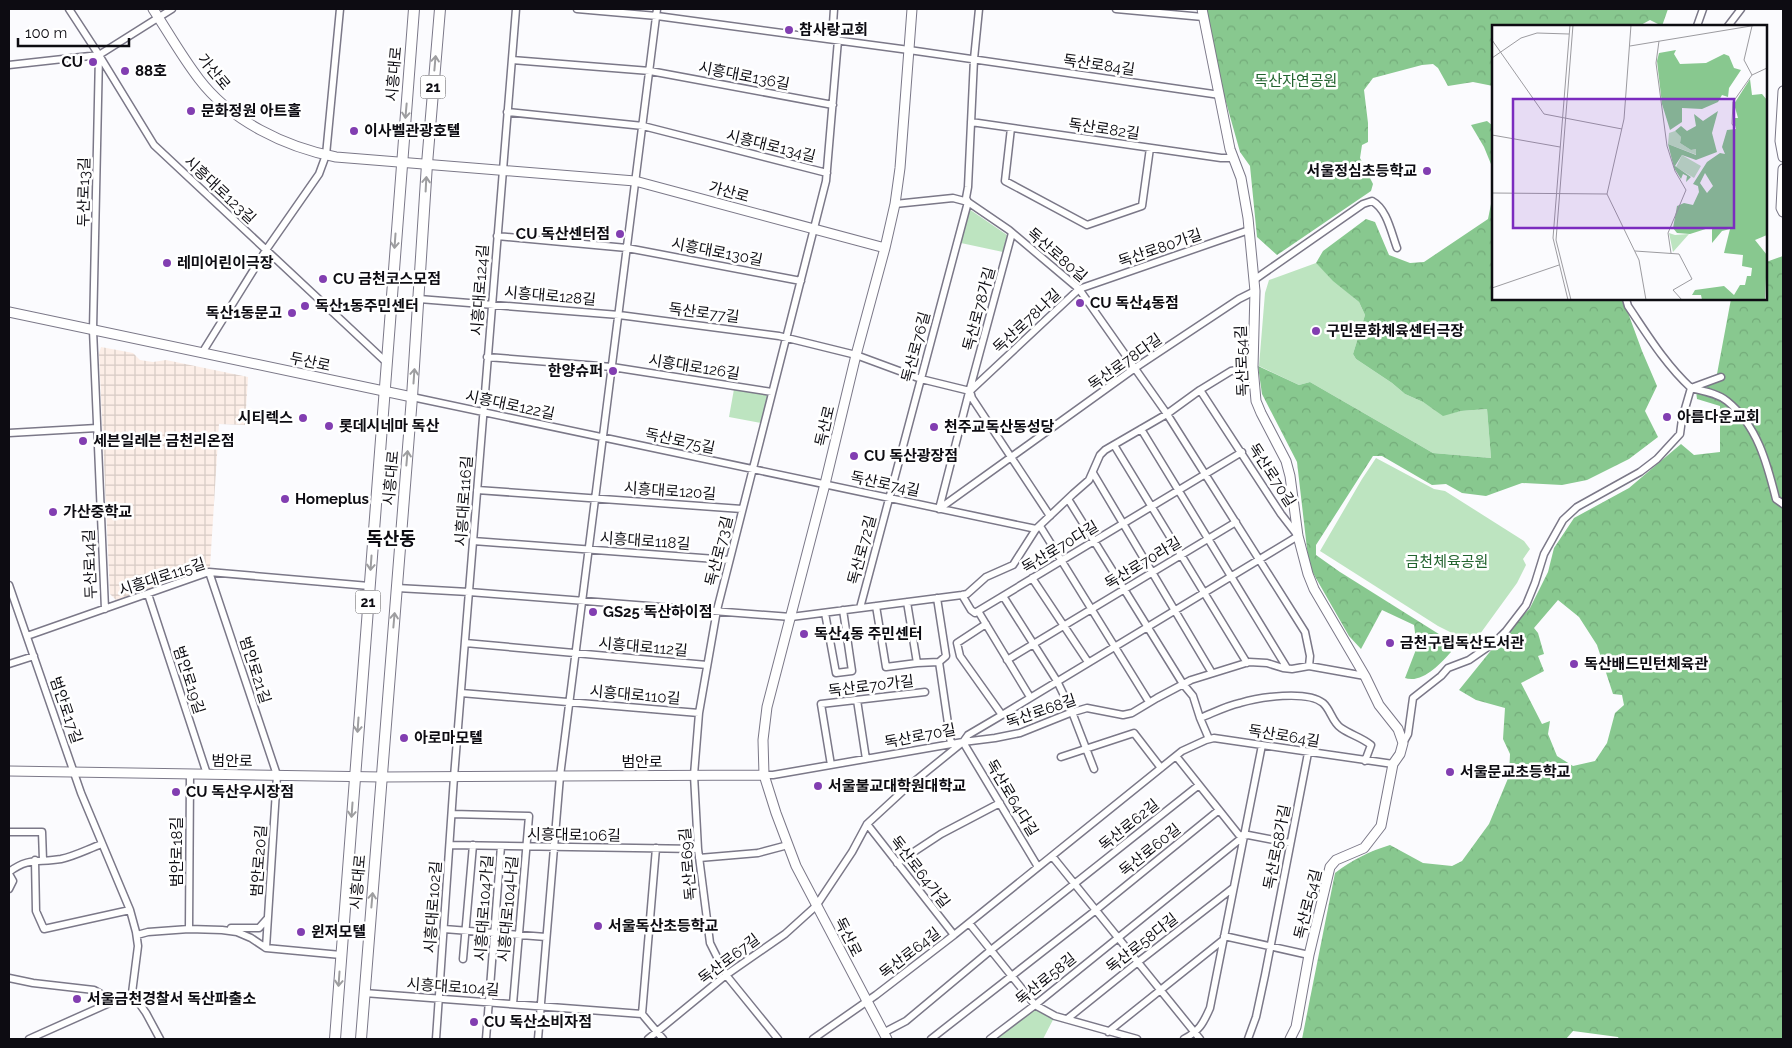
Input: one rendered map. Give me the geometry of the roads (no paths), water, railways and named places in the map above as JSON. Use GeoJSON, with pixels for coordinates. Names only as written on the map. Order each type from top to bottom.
{"type":"FeatureCollection","features":[{"type":"Feature","properties":{"kind":"main road","name":"가산로"},"geometry":{"type":"LineString","coordinates":[[153,9],[200,80],[224,105],[253,126],[301,148],[326,155],[636,181],[885,248]]}},
{"type":"Feature","properties":{"kind":"main road","name":"시흥대로"},"geometry":{"type":"LineString","coordinates":[[335,1039],[414,9]]}},
{"type":"Feature","properties":{"kind":"main road","name":"시흥대로"},"geometry":{"type":"LineString","coordinates":[[361,1039],[420,299],[427,164],[440,9]]}},
{"type":"Feature","properties":{"kind":"main road","name":"독산로"},"geometry":{"type":"LineString","coordinates":[[885,1036],[796,866],[764,774],[763,740],[767,707],[826,484],[856,354],[895,204],[900,168],[912,9]]}},
{"type":"Feature","properties":{"kind":"main road","name":"독산로54길"},"geometry":{"type":"LineString","coordinates":[[1202,13],[1230,150],[1241,178],[1249,230],[1255,290],[1253,367],[1256,401],[1286,461],[1290,476],[1298,536],[1314,589],[1365,676],[1379,704],[1398,729],[1403,743],[1400,754],[1392,764],[1381,826],[1364,848],[1336,860],[1330,868],[1309,955],[1296,1028],[1290,1039]]}},
{"type":"Feature","properties":{"kind":"main road"},"geometry":{"type":"LineString","coordinates":[[1783,91],[1780,141],[1783,157]]}},
{"type":"Feature","properties":{"kind":"main road"},"geometry":{"type":"LineString","coordinates":[[1783,170],[1780,208],[1783,212]]}},
{"type":"Feature","properties":{"kind":"main road","name":"두산로"},"geometry":{"type":"LineString","coordinates":[[9,312],[412,398]]}},
{"type":"Feature","properties":{"kind":"main road","name":"범안로"},"geometry":{"type":"LineString","coordinates":[[9,771],[354,777],[764,774]]}},
{"type":"Feature","properties":{"kind":"street","name":"시흥대로123길"},"geometry":{"type":"LineString","coordinates":[[69,9],[154,145],[386,362]]}},
{"type":"Feature","properties":{"kind":"street"},"geometry":{"type":"LineString","coordinates":[[9,65],[99,55],[172,9]]}},
{"type":"Feature","properties":{"kind":"street"},"geometry":{"type":"LineString","coordinates":[[202,353],[266,250],[319,174],[326,155],[340,9]]}},
{"type":"Feature","properties":{"kind":"street"},"geometry":{"type":"LineString","coordinates":[[502,170],[516,9]]}},
{"type":"Feature","properties":{"kind":"street","name":"독산로84길"},"geometry":{"type":"LineString","coordinates":[[577,9],[657,12],[835,40],[1220,95]]}},
{"type":"Feature","properties":{"kind":"street","name":"시흥대로134길"},"geometry":{"type":"LineString","coordinates":[[507,112],[643,126],[827,173],[835,40],[834,9]]}},
{"type":"Feature","properties":{"kind":"street"},"geometry":{"type":"LineString","coordinates":[[968,202],[966,195],[972,122],[974,59],[979,9]]}},
{"type":"Feature","properties":{"kind":"street"},"geometry":{"type":"LineString","coordinates":[[1116,9],[1202,13]]}},
{"type":"Feature","properties":{"kind":"street"},"geometry":{"type":"LineString","coordinates":[[1698,25],[1703,9]]}},
{"type":"Feature","properties":{"kind":"street"},"geometry":{"type":"LineString","coordinates":[[1729,25],[1741,9]]}},
{"type":"Feature","properties":{"kind":"street"},"geometry":{"type":"LineString","coordinates":[[596,498],[657,12]]}},
{"type":"Feature","properties":{"kind":"street","name":"두산로13길"},"geometry":{"type":"LineString","coordinates":[[93,330],[99,55]]}},
{"type":"Feature","properties":{"kind":"street","name":"시흥대로136길"},"geometry":{"type":"LineString","coordinates":[[512,60],[650,71],[832,105]]}},
{"type":"Feature","properties":{"kind":"street","name":"독산로82길"},"geometry":{"type":"LineString","coordinates":[[972,122],[1221,158],[1234,158]]}},
{"type":"Feature","properties":{"kind":"street"},"geometry":{"type":"LineString","coordinates":[[1011,128],[1005,181],[1087,225],[1142,206],[1150,148]]}},
{"type":"Feature","properties":{"kind":"street","name":"시흥대로124길"},"geometry":{"type":"LineString","coordinates":[[483,412],[502,170]]}},
{"type":"Feature","properties":{"kind":"street"},"geometry":{"type":"LineString","coordinates":[[752,468],[815,229],[827,173]]}},
{"type":"Feature","properties":{"kind":"street","name":"독산로80길"},"geometry":{"type":"LineString","coordinates":[[895,204],[953,198],[968,202],[1012,233],[1079,289],[1167,414]]}},
{"type":"Feature","properties":{"kind":"street"},"geometry":{"type":"LineString","coordinates":[[1254,280],[1363,204],[1372,201],[1383,211],[1397,248]]}},
{"type":"Feature","properties":{"kind":"street","name":"독산로76길"},"geometry":{"type":"LineString","coordinates":[[889,498],[968,202]]}},
{"type":"Feature","properties":{"kind":"street","name":"독산로80가길"},"geometry":{"type":"LineString","coordinates":[[1079,289],[1249,230]]}},
{"type":"Feature","properties":{"kind":"street","name":"독산로78가길"},"geometry":{"type":"LineString","coordinates":[[970,391],[1012,233]]}},
{"type":"Feature","properties":{"kind":"street","name":"시흥대로130길"},"geometry":{"type":"LineString","coordinates":[[497,236],[627,248],[801,281]]}},
{"type":"Feature","properties":{"kind":"street","name":"독산로78나길"},"geometry":{"type":"LineString","coordinates":[[970,391],[1079,289]]}},
{"type":"Feature","properties":{"kind":"street","name":"독산로78다길"},"geometry":{"type":"LineString","coordinates":[[1012,458],[1135,368],[1255,290]]}},
{"type":"Feature","properties":{"kind":"street","name":"시흥대로128길"},"geometry":{"type":"LineString","coordinates":[[420,299],[619,314]]}},
{"type":"Feature","properties":{"kind":"street"},"geometry":{"type":"LineString","coordinates":[[1626,300],[1628,306],[1675,374],[1691,388],[1712,393],[1726,400],[1752,428],[1776,499],[1783,504]]}},
{"type":"Feature","properties":{"kind":"street","name":"독산로77길"},"geometry":{"type":"LineString","coordinates":[[619,314],[786,337],[856,354],[920,378],[970,391]]}},
{"type":"Feature","properties":{"kind":"street","name":"두산로14길"},"geometry":{"type":"LineString","coordinates":[[93,330],[105,609]]}},
{"type":"Feature","properties":{"kind":"street","name":"시흥대로126길"},"geometry":{"type":"LineString","coordinates":[[488,357],[612,367],[772,392]]}},
{"type":"Feature","properties":{"kind":"street","name":"독산로72길"},"geometry":{"type":"LineString","coordinates":[[790,617],[967,594],[986,578],[1013,565],[1038,528],[1089,480],[1100,455],[1105,450],[1167,414],[1230,371],[1253,367]]}},
{"type":"Feature","properties":{"kind":"street"},"geometry":{"type":"LineString","coordinates":[[1691,388],[1721,377]]}},
{"type":"Feature","properties":{"kind":"street","name":"독산로54길"},"geometry":{"type":"LineString","coordinates":[[1403,743],[1408,734],[1413,698],[1441,676],[1448,668],[1469,660],[1495,642],[1506,631],[1526,605],[1544,554],[1563,520],[1577,507],[1640,472],[1657,459],[1680,434],[1682,419],[1691,388]]}},
{"type":"Feature","properties":{"kind":"street","name":"독산로70길"},"geometry":{"type":"LineString","coordinates":[[764,774],[773,776],[963,742],[968,736],[1057,680],[1298,536],[1200,390]]}},
{"type":"Feature","properties":{"kind":"street"},"geometry":{"type":"LineString","coordinates":[[970,391],[972,398],[1050,516]]}},
{"type":"Feature","properties":{"kind":"street"},"geometry":{"type":"LineString","coordinates":[[939,509],[970,391]]}},
{"type":"Feature","properties":{"kind":"street","name":"시흥대로122길"},"geometry":{"type":"LineString","coordinates":[[412,398],[603,437]]}},
{"type":"Feature","properties":{"kind":"street","name":"시흥대로116길"},"geometry":{"type":"LineString","coordinates":[[461,692],[483,412]]}},
{"type":"Feature","properties":{"kind":"street"},"geometry":{"type":"LineString","coordinates":[[1167,414],[1304,632],[1310,656],[1309,666]]}},
{"type":"Feature","properties":{"kind":"street"},"geometry":{"type":"LineString","coordinates":[[9,434],[98,428]]}},
{"type":"Feature","properties":{"kind":"street"},"geometry":{"type":"LineString","coordinates":[[1141,429],[1287,668]]}},
{"type":"Feature","properties":{"kind":"street","name":"독산로75길"},"geometry":{"type":"LineString","coordinates":[[603,437],[826,484]]}},
{"type":"Feature","properties":{"kind":"street"},"geometry":{"type":"LineString","coordinates":[[1114,445],[1247,663]]}},
{"type":"Feature","properties":{"kind":"street","name":"독산로70다길"},"geometry":{"type":"LineString","coordinates":[[978,611],[1242,452]]}},
{"type":"Feature","properties":{"kind":"street"},"geometry":{"type":"LineString","coordinates":[[939,509],[1012,458]]}},
{"type":"Feature","properties":{"kind":"street","name":"독산로73길"},"geometry":{"type":"LineString","coordinates":[[699,713],[717,610],[752,468]]}},
{"type":"Feature","properties":{"kind":"street"},"geometry":{"type":"LineString","coordinates":[[1093,473],[1212,673]]}},
{"type":"Feature","properties":{"kind":"street","name":"독산로74길"},"geometry":{"type":"LineString","coordinates":[[826,484],[939,509],[1038,528]]}},
{"type":"Feature","properties":{"kind":"street","name":"시흥대로120길"},"geometry":{"type":"LineString","coordinates":[[477,490],[742,509]]}},
{"type":"Feature","properties":{"kind":"street","name":"시흥대로118길"},"geometry":{"type":"LineString","coordinates":[[582,600],[596,498]]}},
{"type":"Feature","properties":{"kind":"street","name":"독산로72길"},"geometry":{"type":"LineString","coordinates":[[860,608],[889,498]]}},
{"type":"Feature","properties":{"kind":"street"},"geometry":{"type":"LineString","coordinates":[[1068,499],[1183,684],[1194,696],[1200,718],[1209,739]]}},
{"type":"Feature","properties":{"kind":"street","name":"독산로70라길"},"geometry":{"type":"LineString","coordinates":[[1007,660],[1236,522]]}},
{"type":"Feature","properties":{"kind":"street"},"geometry":{"type":"LineString","coordinates":[[1038,528],[1062,560],[1149,702]]}},
{"type":"Feature","properties":{"kind":"street","name":"시흥대로118길"},"geometry":{"type":"LineString","coordinates":[[473,541],[729,560]]}},
{"type":"Feature","properties":{"kind":"street","name":"시흥대로115길"},"geometry":{"type":"LineString","coordinates":[[27,636],[209,572],[369,586]]}},
{"type":"Feature","properties":{"kind":"street","name":"범안로21길"},"geometry":{"type":"LineString","coordinates":[[209,572],[277,775]]}},
{"type":"Feature","properties":{"kind":"street"},"geometry":{"type":"LineString","coordinates":[[1032,578],[1088,662]]}},
{"type":"Feature","properties":{"kind":"street","name":"범안로17길"},"geometry":{"type":"LineString","coordinates":[[9,585],[74,772],[130,910],[138,946],[132,993]]}},
{"type":"Feature","properties":{"kind":"street","name":"독산로73길"},"geometry":{"type":"LineString","coordinates":[[397,588],[582,600],[790,617]]}},
{"type":"Feature","properties":{"kind":"street","name":"범안로19길"},"geometry":{"type":"LineString","coordinates":[[148,594],[207,774]]}},
{"type":"Feature","properties":{"kind":"street"},"geometry":{"type":"LineString","coordinates":[[962,595],[971,610],[975,613],[978,611],[1030,697]]}},
{"type":"Feature","properties":{"kind":"street"},"geometry":{"type":"LineString","coordinates":[[1003,596],[1057,680],[1072,712],[1094,769]]}},
{"type":"Feature","properties":{"kind":"street"},"geometry":{"type":"LineString","coordinates":[[876,606],[886,667],[939,662],[946,656],[937,598]]}},
{"type":"Feature","properties":{"kind":"street","name":"시흥대로112길"},"geometry":{"type":"LineString","coordinates":[[576,653],[582,600]]}},
{"type":"Feature","properties":{"kind":"street"},"geometry":{"type":"LineString","coordinates":[[907,602],[917,664]]}},
{"type":"Feature","properties":{"kind":"street"},"geometry":{"type":"LineString","coordinates":[[826,613],[836,673],[852,671],[843,610]]}},
{"type":"Feature","properties":{"kind":"street"},"geometry":{"type":"LineString","coordinates":[[986,624],[957,643],[960,656],[1002,714]]}},
{"type":"Feature","properties":{"kind":"street","name":"시흥대로112길"},"geometry":{"type":"LineString","coordinates":[[465,643],[707,666]]}},
{"type":"Feature","properties":{"kind":"street","name":"시흥대로110길"},"geometry":{"type":"LineString","coordinates":[[570,702],[576,653]]}},
{"type":"Feature","properties":{"kind":"street"},"geometry":{"type":"LineString","coordinates":[[9,664],[34,656]]}},
{"type":"Feature","properties":{"kind":"street"},"geometry":{"type":"LineString","coordinates":[[939,662],[951,744]]}},
{"type":"Feature","properties":{"kind":"street","name":"독산로68길"},"geometry":{"type":"LineString","coordinates":[[963,742],[1020,733],[1087,708],[1123,715],[1132,713],[1183,684],[1247,663],[1267,663],[1287,668],[1309,666],[1365,676]]}},
{"type":"Feature","properties":{"kind":"street"},"geometry":{"type":"LineString","coordinates":[[454,777],[461,692]]}},
{"type":"Feature","properties":{"kind":"street","name":"시흥대로110길"},"geometry":{"type":"LineString","coordinates":[[461,692],[699,713]]}},
{"type":"Feature","properties":{"kind":"street","name":"독산로70가길"},"geometry":{"type":"LineString","coordinates":[[831,765],[821,704],[925,692]]}},
{"type":"Feature","properties":{"kind":"street"},"geometry":{"type":"LineString","coordinates":[[1200,718],[1258,698],[1299,696],[1316,700],[1322,702],[1340,727],[1362,738],[1371,745],[1365,761]]}},
{"type":"Feature","properties":{"kind":"street","name":"독산로70길"},"geometry":{"type":"LineString","coordinates":[[857,700],[866,759]]}},
{"type":"Feature","properties":{"kind":"street"},"geometry":{"type":"LineString","coordinates":[[538,1039],[560,776],[570,702]]}},
{"type":"Feature","properties":{"kind":"street"},"geometry":{"type":"LineString","coordinates":[[694,776],[699,713]]}},
{"type":"Feature","properties":{"kind":"street"},"geometry":{"type":"LineString","coordinates":[[1061,758],[1134,733],[1160,768]]}},
{"type":"Feature","properties":{"kind":"street","name":"독산로64길"},"geometry":{"type":"LineString","coordinates":[[813,1039],[866,1002],[954,935],[1182,751],[1214,738],[1392,764]]}},
{"type":"Feature","properties":{"kind":"street"},"geometry":{"type":"LineString","coordinates":[[816,906],[852,852],[867,824],[905,789],[963,742]]}},
{"type":"Feature","properties":{"kind":"street","name":"독산로64다길"},"geometry":{"type":"LineString","coordinates":[[963,742],[1038,867]]}},
{"type":"Feature","properties":{"kind":"street"},"geometry":{"type":"LineString","coordinates":[[1184,1039],[1200,1028],[1210,1008],[1262,745]]}},
{"type":"Feature","properties":{"kind":"street","name":"독산로58가길"},"geometry":{"type":"LineString","coordinates":[[1248,1039],[1256,1017],[1271,947],[1308,753]]}},
{"type":"Feature","properties":{"kind":"street"},"geometry":{"type":"LineString","coordinates":[[1176,756],[1239,835],[1290,843]]}},
{"type":"Feature","properties":{"kind":"street","name":"범안로18길"},"geometry":{"type":"LineString","coordinates":[[189,929],[190,774]]}},
{"type":"Feature","properties":{"kind":"street","name":"범안로20길"},"geometry":{"type":"LineString","coordinates":[[266,948],[277,775]]}},
{"type":"Feature","properties":{"kind":"street","name":"독산로69길"},"geometry":{"type":"LineString","coordinates":[[694,776],[698,849],[710,943],[726,975],[778,1039]]}},
{"type":"Feature","properties":{"kind":"street","name":"시흥대로102길"},"geometry":{"type":"LineString","coordinates":[[436,1039],[454,777]]}},
{"type":"Feature","properties":{"kind":"street","name":"독산로62길"},"geometry":{"type":"LineString","coordinates":[[885,1036],[1200,785]]}},
{"type":"Feature","properties":{"kind":"street"},"geometry":{"type":"LineString","coordinates":[[897,863],[935,837],[1000,803]]}},
{"type":"Feature","properties":{"kind":"street","name":"독산로60길"},"geometry":{"type":"LineString","coordinates":[[931,1039],[1012,977],[1219,810]]}},
{"type":"Feature","properties":{"kind":"street","name":"시흥대로104나길"},"geometry":{"type":"LineString","coordinates":[[452,814],[529,816],[513,1004]]}},
{"type":"Feature","properties":{"kind":"street","name":"독산로64가길"},"geometry":{"type":"LineString","coordinates":[[867,824],[954,935]]}},
{"type":"Feature","properties":{"kind":"street"},"geometry":{"type":"LineString","coordinates":[[9,832],[42,832],[43,860]]}},
{"type":"Feature","properties":{"kind":"street","name":"독산로58길"},"geometry":{"type":"LineString","coordinates":[[990,1039],[1035,1005],[1244,836]]}},
{"type":"Feature","properties":{"kind":"street"},"geometry":{"type":"LineString","coordinates":[[9,889],[12,881],[9,873],[19,865],[35,860],[60,859],[102,844]]}},
{"type":"Feature","properties":{"kind":"street","name":"시흥대로106길"},"geometry":{"type":"LineString","coordinates":[[450,845],[698,849]]}},
{"type":"Feature","properties":{"kind":"street"},"geometry":{"type":"LineString","coordinates":[[699,858],[758,853],[788,845]]}},
{"type":"Feature","properties":{"kind":"street"},"geometry":{"type":"LineString","coordinates":[[463,959],[473,846]]}},
{"type":"Feature","properties":{"kind":"street","name":"시흥대로104가길"},"geometry":{"type":"LineString","coordinates":[[486,1039],[501,846]]}},
{"type":"Feature","properties":{"kind":"street"},"geometry":{"type":"LineString","coordinates":[[656,848],[642,1014],[663,1039]]}},
{"type":"Feature","properties":{"kind":"street"},"geometry":{"type":"LineString","coordinates":[[1052,856],[1200,1039]]}},
{"type":"Feature","properties":{"kind":"street"},"geometry":{"type":"LineString","coordinates":[[35,860],[36,912],[44,929],[130,910]]}},
{"type":"Feature","properties":{"kind":"street","name":"독산로58다길"},"geometry":{"type":"LineString","coordinates":[[1067,1019],[1234,888]]}},
{"type":"Feature","properties":{"kind":"street","name":"독산로67길"},"geometry":{"type":"LineString","coordinates":[[648,1039],[726,975],[784,934],[816,906]]}},
{"type":"Feature","properties":{"kind":"street"},"geometry":{"type":"LineString","coordinates":[[222,930],[233,927],[259,928],[264,925],[268,918]]}},
{"type":"Feature","properties":{"kind":"street"},"geometry":{"type":"LineString","coordinates":[[969,923],[1035,1005],[1048,1013],[1136,1039]]}},
{"type":"Feature","properties":{"kind":"street"},"geometry":{"type":"LineString","coordinates":[[137,935],[148,932],[189,929],[222,930],[238,932],[266,948],[341,955]]}},
{"type":"Feature","properties":{"kind":"street"},"geometry":{"type":"LineString","coordinates":[[444,929],[546,937]]}},
{"type":"Feature","properties":{"kind":"street"},"geometry":{"type":"LineString","coordinates":[[1108,1032],[1224,938],[1309,955]]}},
{"type":"Feature","properties":{"kind":"street"},"geometry":{"type":"LineString","coordinates":[[9,978],[33,983],[94,990],[113,1001]]}},
{"type":"Feature","properties":{"kind":"street"},"geometry":{"type":"LineString","coordinates":[[29,1039],[132,993],[146,1013],[160,1039]]}},
{"type":"Feature","properties":{"kind":"street","name":"시흥대로104길"},"geometry":{"type":"LineString","coordinates":[[364,993],[642,1014]]}},
{"type":"Feature","properties":{"kind":"place","name":"참사랑교회"},"geometry":{"type":"Point","coordinates":[789,30]}},
{"type":"Feature","properties":{"kind":"place","name":"CU"},"geometry":{"type":"Point","coordinates":[93,62]}},
{"type":"Feature","properties":{"kind":"place","name":"88호"},"geometry":{"type":"Point","coordinates":[125,71]}},
{"type":"Feature","properties":{"kind":"place","name":"문화정원 아트홀"},"geometry":{"type":"Point","coordinates":[191,111]}},
{"type":"Feature","properties":{"kind":"place","name":"이사벨관광호텔"},"geometry":{"type":"Point","coordinates":[354,131]}},
{"type":"Feature","properties":{"kind":"place","name":"서울정심초등학교"},"geometry":{"type":"Point","coordinates":[1427,171]}},
{"type":"Feature","properties":{"kind":"place","name":"CU 독산센터점"},"geometry":{"type":"Point","coordinates":[620,234]}},
{"type":"Feature","properties":{"kind":"place","name":"레미어린이극장"},"geometry":{"type":"Point","coordinates":[167,263]}},
{"type":"Feature","properties":{"kind":"place","name":"CU 금천코스모점"},"geometry":{"type":"Point","coordinates":[323,279]}},
{"type":"Feature","properties":{"kind":"place","name":"CU 독산4동점"},"geometry":{"type":"Point","coordinates":[1080,303]}},
{"type":"Feature","properties":{"kind":"place","name":"독산1동주민센터"},"geometry":{"type":"Point","coordinates":[305,306]}},
{"type":"Feature","properties":{"kind":"place","name":"독산1동문고"},"geometry":{"type":"Point","coordinates":[292,313]}},
{"type":"Feature","properties":{"kind":"place","name":"구민문화체육센터극장"},"geometry":{"type":"Point","coordinates":[1316,331]}},
{"type":"Feature","properties":{"kind":"place","name":"한양슈퍼"},"geometry":{"type":"Point","coordinates":[613,371]}},
{"type":"Feature","properties":{"kind":"place","name":"아름다운교회"},"geometry":{"type":"Point","coordinates":[1667,417]}},
{"type":"Feature","properties":{"kind":"place","name":"시티렉스"},"geometry":{"type":"Point","coordinates":[303,418]}},
{"type":"Feature","properties":{"kind":"place","name":"롯데시네마 독산"},"geometry":{"type":"Point","coordinates":[329,426]}},
{"type":"Feature","properties":{"kind":"place","name":"천주교독산동성당"},"geometry":{"type":"Point","coordinates":[934,427]}},
{"type":"Feature","properties":{"kind":"place","name":"세븐일레븐 금천리온점"},"geometry":{"type":"Point","coordinates":[83,441]}},
{"type":"Feature","properties":{"kind":"place","name":"CU 독산광장점"},"geometry":{"type":"Point","coordinates":[854,456]}},
{"type":"Feature","properties":{"kind":"place","name":"Homeplus"},"geometry":{"type":"Point","coordinates":[285,499]}},
{"type":"Feature","properties":{"kind":"place","name":"가산중학교"},"geometry":{"type":"Point","coordinates":[53,512]}},
{"type":"Feature","properties":{"kind":"place","name":"GS25 독산하이점"},"geometry":{"type":"Point","coordinates":[593,612]}},
{"type":"Feature","properties":{"kind":"place","name":"독산4동 주민센터"},"geometry":{"type":"Point","coordinates":[804,634]}},
{"type":"Feature","properties":{"kind":"place","name":"금천구립독산도서관"},"geometry":{"type":"Point","coordinates":[1390,643]}},
{"type":"Feature","properties":{"kind":"place","name":"독산배드민턴체육관"},"geometry":{"type":"Point","coordinates":[1574,664]}},
{"type":"Feature","properties":{"kind":"place","name":"아로마모텔"},"geometry":{"type":"Point","coordinates":[404,738]}},
{"type":"Feature","properties":{"kind":"place","name":"서울문교초등학교"},"geometry":{"type":"Point","coordinates":[1450,772]}},
{"type":"Feature","properties":{"kind":"place","name":"서울불교대학원대학교"},"geometry":{"type":"Point","coordinates":[818,786]}},
{"type":"Feature","properties":{"kind":"place","name":"CU 독산우시장점"},"geometry":{"type":"Point","coordinates":[176,792]}},
{"type":"Feature","properties":{"kind":"place","name":"서울독산초등학교"},"geometry":{"type":"Point","coordinates":[598,926]}},
{"type":"Feature","properties":{"kind":"place","name":"윈저모텔"},"geometry":{"type":"Point","coordinates":[301,932]}},
{"type":"Feature","properties":{"kind":"place","name":"서울금천경찰서 독산파출소"},"geometry":{"type":"Point","coordinates":[77,999]}},
{"type":"Feature","properties":{"kind":"place","name":"CU 독산소비자점"},"geometry":{"type":"Point","coordinates":[474,1022]}},
{"type":"Feature","properties":{"kind":"district","name":"독산동"},"geometry":{"type":"Point","coordinates":[391,538]}},
{"type":"Feature","properties":{"kind":"park label","name":"독산자연공원"},"geometry":{"type":"Point","coordinates":[1296,81]}},
{"type":"Feature","properties":{"kind":"park label","name":"금천체육공원"},"geometry":{"type":"Point","coordinates":[1447,562]}}]}
